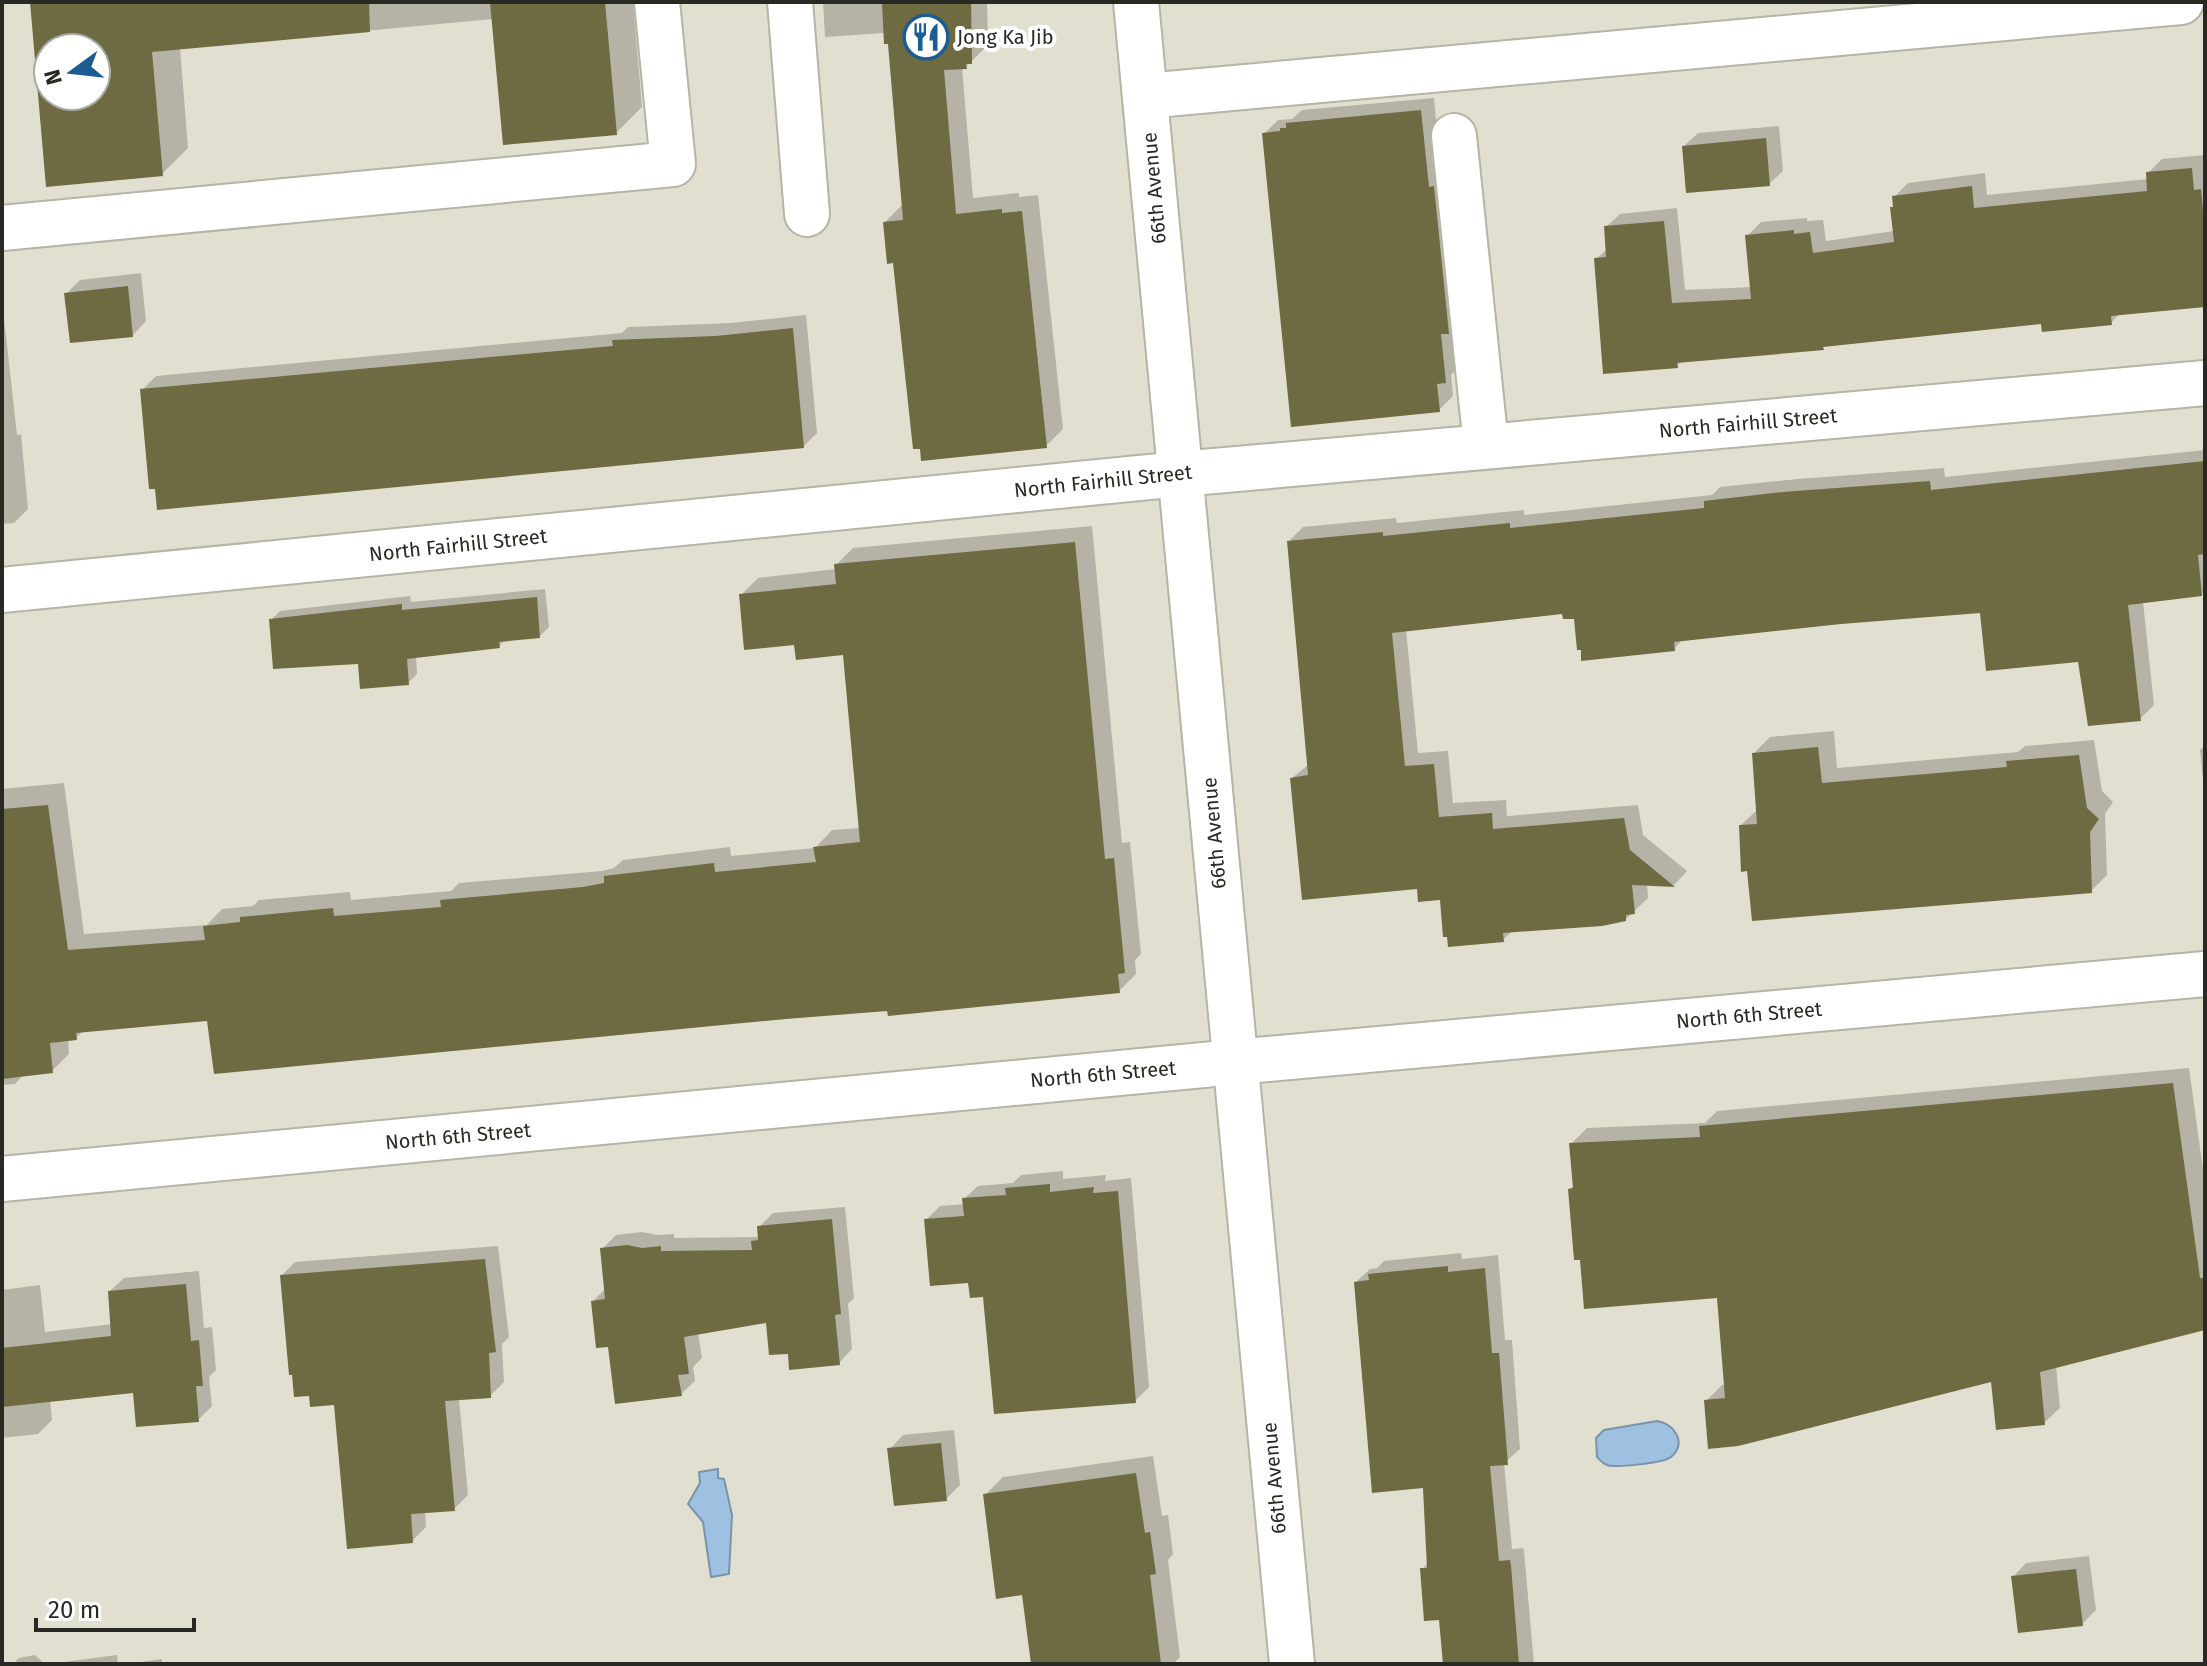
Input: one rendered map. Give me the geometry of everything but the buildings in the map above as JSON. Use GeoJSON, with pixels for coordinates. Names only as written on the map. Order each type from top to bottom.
{"type":"FeatureCollection","features":[{"type":"Feature","properties":{"kind":"street"},"geometry":{"type":"LineString","coordinates":[[2,228],[673,164],[657,2]]}},
{"type":"Feature","properties":{"kind":"street"},"geometry":{"type":"LineString","coordinates":[[790,2],[807,214]]}},
{"type":"Feature","properties":{"kind":"street","name":"66th Avenue"},"geometry":{"type":"LineString","coordinates":[[1136,2],[1292,1664]]}},
{"type":"Feature","properties":{"kind":"street"},"geometry":{"type":"LineString","coordinates":[[1145,96],[2181,2]]}},
{"type":"Feature","properties":{"kind":"street"},"geometry":{"type":"LineString","coordinates":[[1454,136],[1486,446]]}},
{"type":"Feature","properties":{"kind":"street","name":"North Fairhill Street"},"geometry":{"type":"LineString","coordinates":[[2,590],[1180,474],[2205,383]]}},
{"type":"Feature","properties":{"kind":"street","name":"North 6th Street"},"geometry":{"type":"LineString","coordinates":[[2,1179],[2205,974]]}},
{"type":"Feature","properties":{"kind":"water"},"geometry":{"type":"Polygon","coordinates":[[[1657,1421],[1669,1426],[1677,1435],[1678,1446],[1671,1457],[1620,1466],[1607,1465],[1597,1457],[1596,1438],[1604,1430],[1657,1421]]]}},
{"type":"Feature","properties":{"kind":"water"},"geometry":{"type":"Polygon","coordinates":[[[718,1469],[718,1478],[724,1479],[732,1515],[729,1574],[711,1577],[703,1522],[688,1504],[700,1483],[699,1472],[718,1469]]]}},
{"type":"Feature","properties":{"kind":"place","name":"Jong Ka Jib"},"geometry":{"type":"Point","coordinates":[926,37]}}]}
